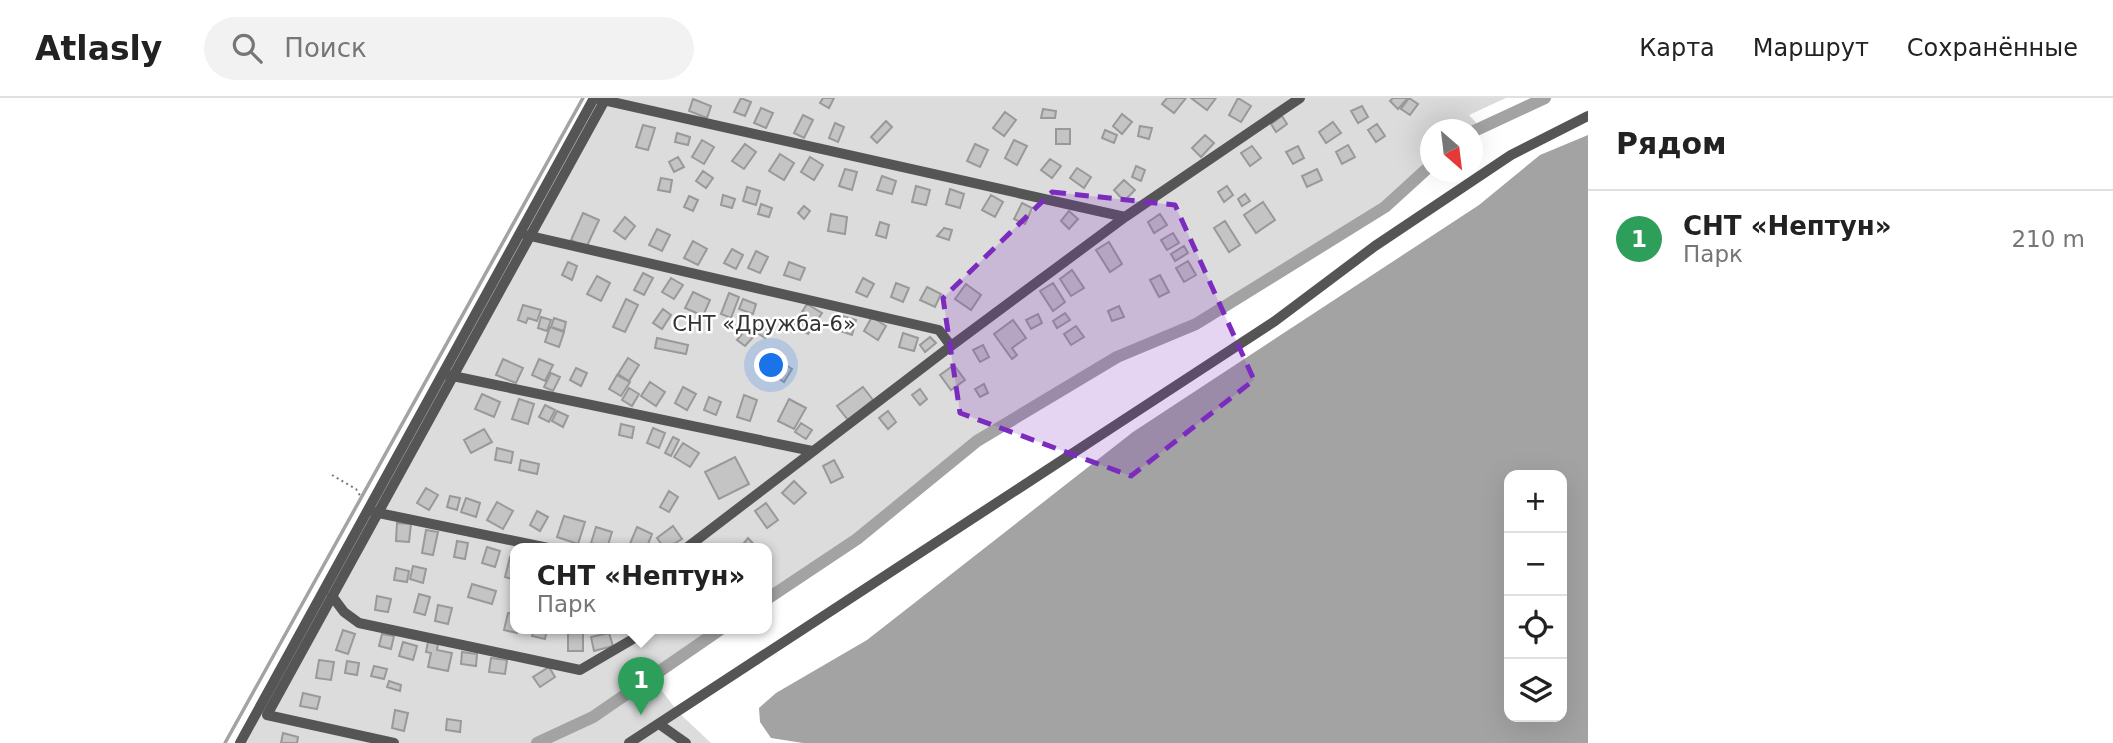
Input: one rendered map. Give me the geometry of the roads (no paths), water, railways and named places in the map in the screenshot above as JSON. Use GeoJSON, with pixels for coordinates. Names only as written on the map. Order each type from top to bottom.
{"type":"FeatureCollection","features":[{"type":"Feature","properties":{"kind":"street"},"geometry":{"type":"LineString","coordinates":[[1279,98],[1286,109]]}},
{"type":"Feature","properties":{"kind":"street"},"geometry":{"type":"LineString","coordinates":[[693,543],[950,346],[1125,218],[1300,98]]}},
{"type":"Feature","properties":{"kind":"street"},"geometry":{"type":"LineString","coordinates":[[240,743],[372,512],[600,99],[1125,218]]}},
{"type":"Feature","properties":{"kind":"street"},"geometry":{"type":"LineString","coordinates":[[629,743],[1174,384],[1275,321],[1376,246],[1511,155],[1588,116]]}},
{"type":"Feature","properties":{"kind":"street"},"geometry":{"type":"LineString","coordinates":[[525,235],[939,330],[950,346]]}},
{"type":"Feature","properties":{"kind":"street"},"geometry":{"type":"LineString","coordinates":[[448,375],[812,451]]}},
{"type":"Feature","properties":{"kind":"street"},"geometry":{"type":"LineString","coordinates":[[372,512],[524,543]]}},
{"type":"Feature","properties":{"kind":"street"},"geometry":{"type":"LineString","coordinates":[[372,512],[332,596],[267,715],[394,743]]}},
{"type":"Feature","properties":{"kind":"street"},"geometry":{"type":"LineString","coordinates":[[332,596],[344,612],[359,623],[580,670],[641,634]]}},
{"type":"Feature","properties":{"kind":"street"},"geometry":{"type":"LineString","coordinates":[[659,724],[687,743]]}},
{"type":"Feature","properties":{"kind":"waterway"},"geometry":{"type":"LineString","coordinates":[[225,743],[583,98]]}},
{"type":"Feature","properties":{"kind":"waterway"},"geometry":{"type":"LineString","coordinates":[[1483,127],[1545,98]]}},
{"type":"Feature","properties":{"kind":"waterway"},"geometry":{"type":"LineString","coordinates":[[772,596],[857,539],[977,441],[1117,357],[1196,324],[1385,207],[1420,175]]}},
{"type":"Feature","properties":{"kind":"waterway"},"geometry":{"type":"LineString","coordinates":[[537,743],[593,717],[714,634]]}},
{"type":"Feature","properties":{"kind":"place","name":"СНТ «Нептун»"},"geometry":{"type":"Point","coordinates":[641,715]}},
{"type":"Feature","properties":{"kind":"park label","name":"СНТ «Дружба-6»"},"geometry":{"type":"Point","coordinates":[764,324]}}]}
